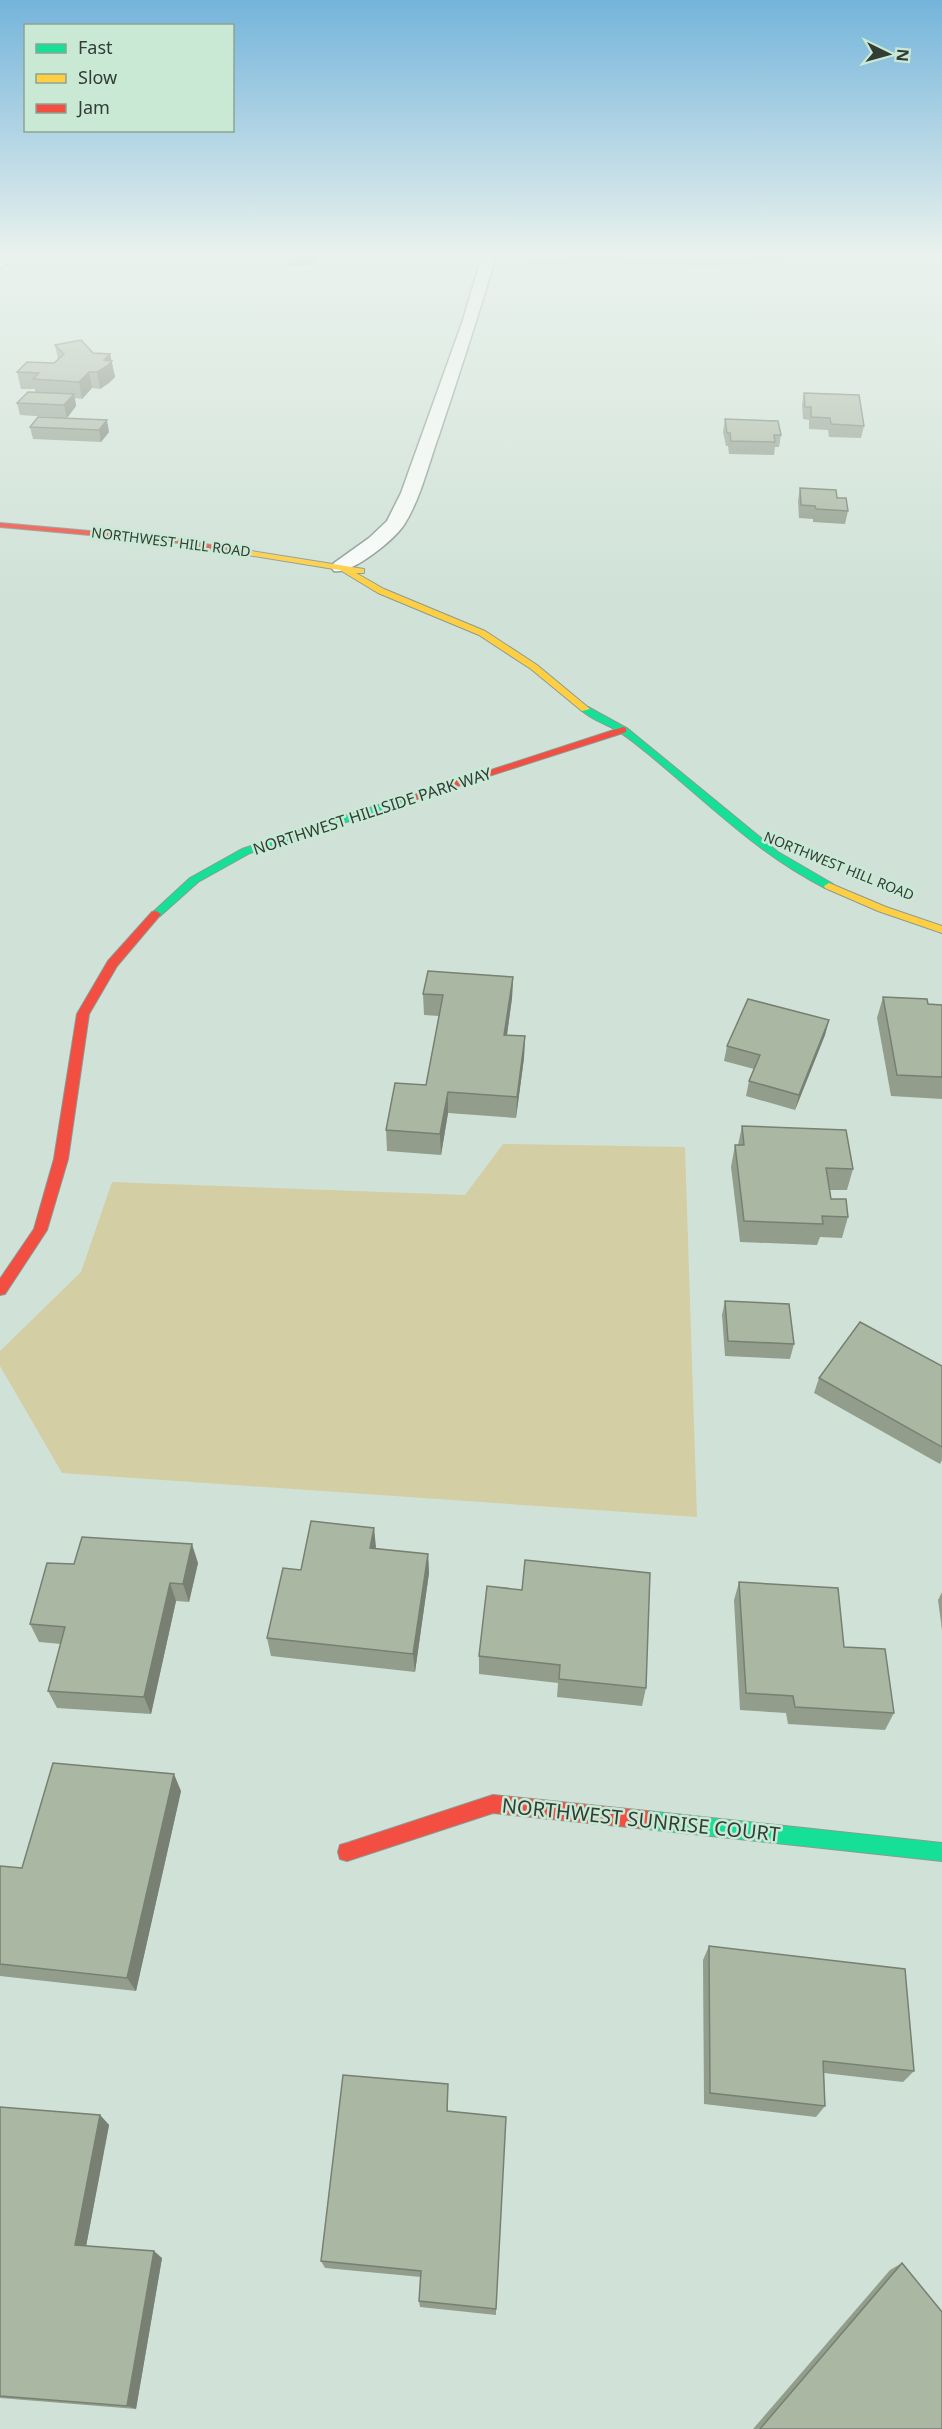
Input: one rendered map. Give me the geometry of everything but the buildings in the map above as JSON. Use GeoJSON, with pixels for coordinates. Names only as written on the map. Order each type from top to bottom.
{"type":"FeatureCollection","features":[{"type":"Feature","properties":{"kind":"main road","name":"NORTHWEST HILL ROAD"},"geometry":{"type":"LineString","coordinates":[[0,525],[180,541],[386,576]]}},
{"type":"Feature","properties":{"kind":"main road","name":"NORTHWEST HILL ROAD"},"geometry":{"type":"LineString","coordinates":[[341,567],[381,591],[482,633],[534,667],[593,716],[623,730],[736,824],[809,876],[882,909],[942,930]]}},
{"type":"Feature","properties":{"kind":"main road"},"geometry":{"type":"LineString","coordinates":[[617,709],[623,730]]}},
{"type":"Feature","properties":{"kind":"main road","name":"NORTHWEST HILLSIDE PARK WAY"},"geometry":{"type":"LineString","coordinates":[[0,1290],[40,1230],[61,1159],[83,1014],[112,964],[164,908],[194,880],[246,851],[623,730]]}},
{"type":"Feature","properties":{"kind":"main road","name":"NORTHWEST HILL ROAD"},"geometry":{"type":"LineString","coordinates":[[736,824],[789,847]]}},
{"type":"Feature","properties":{"kind":"main road","name":"NORTHWEST SUNRISE COURT"},"geometry":{"type":"LineString","coordinates":[[347,1852],[493,1804],[942,1852]]}},
{"type":"Feature","properties":{"kind":"street"},"geometry":{"type":"LineString","coordinates":[[341,567],[376,542],[395,524],[410,493],[454,366]]}},
{"type":"Feature","properties":{"kind":"shaded area"},"geometry":{"type":"Polygon","coordinates":[[[503,1144],[685,1147],[697,1517],[62,1473],[0,1366],[0,1351],[81,1272],[112,1182],[465,1195],[503,1144]]]}},
{"type":"Feature","properties":{"kind":"traffic: fast"},"geometry":{"type":"LineString","coordinates":[[585,709],[625,731],[650,750],[774,855],[829,886]]}},
{"type":"Feature","properties":{"kind":"traffic: fast"},"geometry":{"type":"LineString","coordinates":[[156,914],[194,880],[246,851],[404,800]]}},
{"type":"Feature","properties":{"kind":"traffic: fast"},"geometry":{"type":"LineString","coordinates":[[647,1820],[942,1852]]}},
{"type":"Feature","properties":{"kind":"traffic: slow"},"geometry":{"type":"LineString","coordinates":[[232,550],[361,571]]}},
{"type":"Feature","properties":{"kind":"traffic: slow"},"geometry":{"type":"LineString","coordinates":[[341,567],[381,591],[482,633],[534,667],[585,709]]}},
{"type":"Feature","properties":{"kind":"traffic: slow"},"geometry":{"type":"LineString","coordinates":[[829,886],[882,909],[942,930]]}},
{"type":"Feature","properties":{"kind":"traffic: jam"},"geometry":{"type":"LineString","coordinates":[[0,525],[180,541],[232,550]]}},
{"type":"Feature","properties":{"kind":"traffic: jam"},"geometry":{"type":"LineString","coordinates":[[404,800],[623,730]]}},
{"type":"Feature","properties":{"kind":"traffic: jam"},"geometry":{"type":"LineString","coordinates":[[0,1290],[40,1230],[61,1159],[83,1014],[112,964],[156,914]]}},
{"type":"Feature","properties":{"kind":"traffic: jam"},"geometry":{"type":"LineString","coordinates":[[347,1852],[493,1804],[647,1820]]}}]}
